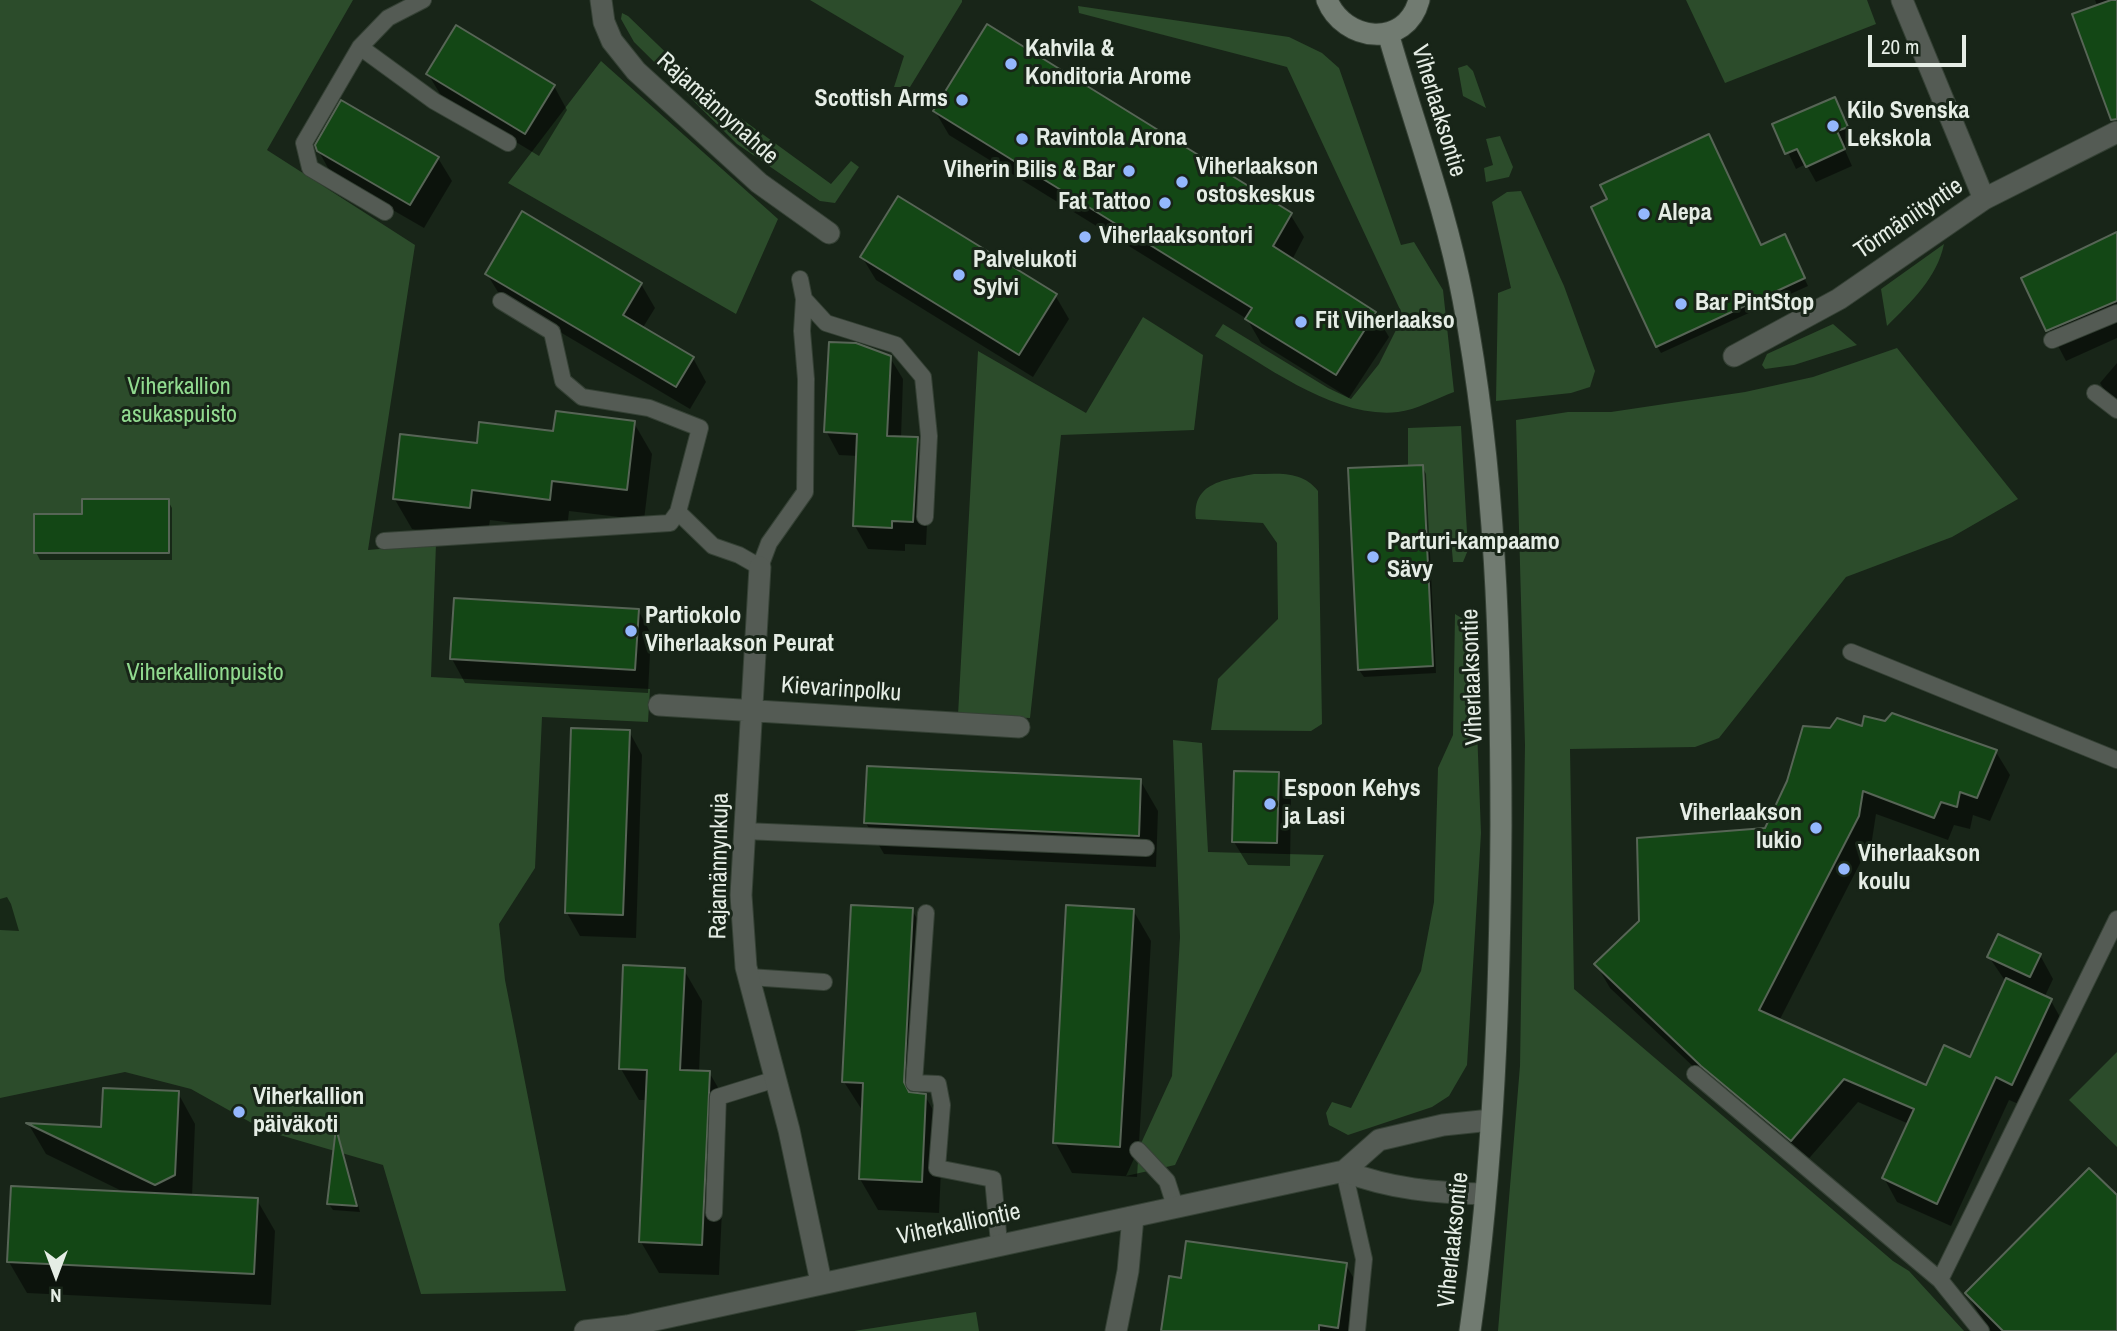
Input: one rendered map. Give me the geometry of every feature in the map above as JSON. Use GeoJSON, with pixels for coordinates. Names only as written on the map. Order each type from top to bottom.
{"type":"FeatureCollection","features":[{"type":"Feature","properties":{"kind":"street","name":"Rajamännynahde"},"geometry":{"type":"LineString","coordinates":[[601,0],[604,22],[612,41],[636,71],[759,183],[829,233]]}},
{"type":"Feature","properties":{"kind":"street"},"geometry":{"type":"LineString","coordinates":[[1327,0],[1333,15],[1345,26],[1369,35],[1388,33],[1406,22],[1419,0]]}},
{"type":"Feature","properties":{"kind":"street"},"geometry":{"type":"LineString","coordinates":[[1902,0],[1984,199]]}},
{"type":"Feature","properties":{"kind":"street","name":"Viherlaaksontie"},"geometry":{"type":"LineString","coordinates":[[1388,33],[1429,166],[1463,296],[1480,401],[1492,509],[1501,783],[1500,905],[1491,1120],[1470,1331]]}},
{"type":"Feature","properties":{"kind":"street","name":"Törmäniityntie"},"geometry":{"type":"LineString","coordinates":[[1734,356],[1839,299],[1984,199],[2117,132]]}},
{"type":"Feature","properties":{"kind":"street","name":"Rajamännynkuja"},"geometry":{"type":"LineString","coordinates":[[760,567],[741,895],[749,977],[776,1079],[821,1282]]}},
{"type":"Feature","properties":{"kind":"street","name":"Kievarinpolku"},"geometry":{"type":"LineString","coordinates":[[659,705],[1019,727]]}},
{"type":"Feature","properties":{"kind":"street","name":"Viherkalliontie"},"geometry":{"type":"LineString","coordinates":[[585,1331],[636,1324],[999,1243],[1344,1171],[1379,1140],[1443,1125],[1491,1120]]}},
{"type":"Feature","properties":{"kind":"street"},"geometry":{"type":"LineString","coordinates":[[1344,1171],[1378,1185],[1440,1193],[1485,1194]]}},
{"type":"Feature","properties":{"kind":"street"},"geometry":{"type":"LineString","coordinates":[[1116,1331],[1128,1271],[1133,1217]]}},
{"type":"Feature","properties":{"kind":"lane"},"geometry":{"type":"LineString","coordinates":[[385,212],[310,168],[304,144],[360,47],[388,18],[424,0]]}},
{"type":"Feature","properties":{"kind":"lane"},"geometry":{"type":"LineString","coordinates":[[360,47],[434,101],[509,144]]}},
{"type":"Feature","properties":{"kind":"lane"},"geometry":{"type":"LineString","coordinates":[[678,512],[713,546],[739,555],[760,567],[769,543],[805,492],[806,379],[802,331],[804,299],[800,279]]}},
{"type":"Feature","properties":{"kind":"lane"},"geometry":{"type":"LineString","coordinates":[[804,299],[826,323],[896,345],[923,377],[929,436],[925,517]]}},
{"type":"Feature","properties":{"kind":"lane"},"geometry":{"type":"LineString","coordinates":[[384,541],[670,523],[678,512],[700,428],[649,408],[582,397],[563,381],[552,332],[501,301]]}},
{"type":"Feature","properties":{"kind":"lane"},"geometry":{"type":"LineString","coordinates":[[2052,340],[2117,313]]}},
{"type":"Feature","properties":{"kind":"lane"},"geometry":{"type":"LineString","coordinates":[[2095,393],[2117,410]]}},
{"type":"Feature","properties":{"kind":"lane"},"geometry":{"type":"LineString","coordinates":[[1851,652],[2117,760]]}},
{"type":"Feature","properties":{"kind":"lane"},"geometry":{"type":"LineString","coordinates":[[744,831],[1146,848]]}},
{"type":"Feature","properties":{"kind":"lane"},"geometry":{"type":"LineString","coordinates":[[926,913],[914,1083],[938,1084],[942,1105],[937,1168],[993,1179],[999,1243]]}},
{"type":"Feature","properties":{"kind":"lane"},"geometry":{"type":"LineString","coordinates":[[1940,1280],[2117,919]]}},
{"type":"Feature","properties":{"kind":"lane"},"geometry":{"type":"LineString","coordinates":[[749,977],[824,982]]}},
{"type":"Feature","properties":{"kind":"lane"},"geometry":{"type":"LineString","coordinates":[[1695,1074],[1940,1280],[1981,1331]]}},
{"type":"Feature","properties":{"kind":"lane"},"geometry":{"type":"LineString","coordinates":[[715,1213],[718,1097],[776,1079]]}},
{"type":"Feature","properties":{"kind":"lane"},"geometry":{"type":"LineString","coordinates":[[1138,1150],[1167,1181],[1175,1206]]}},
{"type":"Feature","properties":{"kind":"lane"},"geometry":{"type":"LineString","coordinates":[[1344,1171],[1364,1259],[1357,1331]]}},
{"type":"Feature","properties":{"kind":"green space","name":"Viherkallionpuisto"},"geometry":{"type":"Polygon","coordinates":[[[0,0],[353,0],[267,150],[415,245],[368,550],[436,544],[431,677],[650,689],[648,722],[542,717],[535,868],[499,924],[505,980],[566,1291],[421,1294],[383,1165],[266,1131],[191,1089],[125,1072],[0,1098],[0,0]]]}},
{"type":"Feature","properties":{"kind":"green space"},"geometry":{"type":"Polygon","coordinates":[[[810,0],[962,2],[910,87],[894,87],[904,56],[810,0]]]}},
{"type":"Feature","properties":{"kind":"green space"},"geometry":{"type":"Polygon","coordinates":[[[1686,0],[1867,0],[1876,24],[1725,83],[1686,0]]]}},
{"type":"Feature","properties":{"kind":"green space"},"geometry":{"type":"Polygon","coordinates":[[[1078,6],[1289,37],[1322,53],[1339,68],[1401,245],[1414,242],[1443,290],[1454,392],[1405,411],[1374,412],[1350,407],[1302,388],[1215,336],[1223,324],[1328,388],[1351,399],[1379,364],[1403,316],[1287,67],[1079,13],[1078,6]]]}},
{"type":"Feature","properties":{"kind":"green space"},"geometry":{"type":"Polygon","coordinates":[[[622,13],[713,98],[831,184],[851,161],[859,167],[835,203],[820,201],[737,144],[634,42],[621,19],[622,13]]]}},
{"type":"Feature","properties":{"kind":"green space"},"geometry":{"type":"Polygon","coordinates":[[[601,61],[778,219],[736,314],[508,183],[601,61]]]}},
{"type":"Feature","properties":{"kind":"green space"},"geometry":{"type":"Polygon","coordinates":[[[1467,65],[1473,71],[1486,108],[1463,96],[1458,68],[1467,65]]]}},
{"type":"Feature","properties":{"kind":"green space"},"geometry":{"type":"Polygon","coordinates":[[[1500,136],[1513,167],[1509,177],[1486,182],[1484,168],[1493,165],[1486,139],[1500,136]]]}},
{"type":"Feature","properties":{"kind":"green space"},"geometry":{"type":"Polygon","coordinates":[[[1521,191],[1564,286],[1595,371],[1590,387],[1571,393],[1496,401],[1498,293],[1511,288],[1492,202],[1507,192],[1521,191]]]}},
{"type":"Feature","properties":{"kind":"green space"},"geometry":{"type":"Polygon","coordinates":[[[1944,244],[1936,268],[1929,279],[1887,326],[1881,289],[1944,244]]]}},
{"type":"Feature","properties":{"kind":"green space"},"geometry":{"type":"Polygon","coordinates":[[[1143,317],[1203,355],[1194,430],[1061,435],[1030,718],[958,715],[978,351],[1086,413],[1143,317]]]}},
{"type":"Feature","properties":{"kind":"green space"},"geometry":{"type":"Polygon","coordinates":[[[1833,324],[1857,345],[1794,365],[1765,369],[1762,365],[1767,354],[1833,324]]]}},
{"type":"Feature","properties":{"kind":"green space"},"geometry":{"type":"Polygon","coordinates":[[[1897,348],[2018,499],[1952,537],[1846,577],[1719,738],[1695,747],[1570,749],[1574,989],[1893,1261],[1909,1271],[1964,1331],[1498,1331],[1520,1066],[1525,745],[1516,420],[1568,412],[1611,412],[1745,392],[1813,377],[1897,348]]]}},
{"type":"Feature","properties":{"kind":"green space"},"geometry":{"type":"Polygon","coordinates":[[[1461,426],[1468,550],[1463,562],[1453,562],[1451,539],[1427,540],[1423,465],[1408,465],[1408,428],[1461,426]]]}},
{"type":"Feature","properties":{"kind":"green space"},"geometry":{"type":"Polygon","coordinates":[[[1254,474],[1297,476],[1312,484],[1318,491],[1322,724],[1311,731],[1211,730],[1218,679],[1278,619],[1277,543],[1263,523],[1196,519],[1196,507],[1199,497],[1213,485],[1254,474]]]}},
{"type":"Feature","properties":{"kind":"green space"},"geometry":{"type":"Polygon","coordinates":[[[1455,614],[1473,625],[1481,833],[1467,1065],[1449,1096],[1432,1107],[1348,1135],[1329,1125],[1326,1113],[1332,1102],[1351,1108],[1421,971],[1434,902],[1438,768],[1453,735],[1455,614]]]}},
{"type":"Feature","properties":{"kind":"green space"},"geometry":{"type":"Polygon","coordinates":[[[1173,740],[1202,743],[1208,852],[1324,855],[1175,1165],[1126,1176],[1172,1076],[1180,937],[1173,740]]]}},
{"type":"Feature","properties":{"kind":"green space"},"geometry":{"type":"Polygon","coordinates":[[[2117,1052],[2117,1147],[2069,1100],[2117,1052]]]}},
{"type":"Feature","properties":{"kind":"green space"},"geometry":{"type":"Polygon","coordinates":[[[976,1312],[979,1331],[854,1331],[976,1312]]]}},
{"type":"Feature","properties":{"kind":"building"},"geometry":{"type":"Polygon","coordinates":[[[2117,0],[2117,119],[2111,120],[2072,14],[2117,0]]]}},
{"type":"Feature","properties":{"kind":"building","name":"Viherlaakson ostoskeskus"},"geometry":{"type":"Polygon","coordinates":[[[987,24],[1292,213],[1273,246],[1376,312],[1336,375],[1245,319],[1252,308],[933,111],[987,24]]]}},
{"type":"Feature","properties":{"kind":"building"},"geometry":{"type":"Polygon","coordinates":[[[456,25],[555,85],[525,134],[426,74],[456,25]]]}},
{"type":"Feature","properties":{"kind":"building"},"geometry":{"type":"Polygon","coordinates":[[[1835,97],[1848,127],[1837,131],[1845,149],[1806,167],[1797,149],[1785,154],[1772,124],[1835,97]]]}},
{"type":"Feature","properties":{"kind":"building"},"geometry":{"type":"Polygon","coordinates":[[[341,100],[439,157],[410,205],[317,151],[315,145],[341,100]]]}},
{"type":"Feature","properties":{"kind":"building"},"geometry":{"type":"Polygon","coordinates":[[[1709,134],[1761,245],[1785,234],[1805,278],[1656,347],[1591,207],[1607,199],[1600,185],[1709,134]]]}},
{"type":"Feature","properties":{"kind":"building","name":"Palvelukoti Sylvi"},"geometry":{"type":"Polygon","coordinates":[[[898,196],[1057,294],[1019,355],[860,257],[898,196]]]}},
{"type":"Feature","properties":{"kind":"building"},"geometry":{"type":"Polygon","coordinates":[[[522,211],[642,283],[623,315],[694,357],[676,387],[485,274],[522,211]]]}},
{"type":"Feature","properties":{"kind":"building"},"geometry":{"type":"Polygon","coordinates":[[[2117,232],[2117,301],[2046,331],[2021,278],[2117,232]]]}},
{"type":"Feature","properties":{"kind":"building"},"geometry":{"type":"Polygon","coordinates":[[[829,342],[856,343],[891,356],[887,436],[918,437],[913,522],[892,521],[892,528],[853,526],[857,434],[824,432],[829,342]]]}},
{"type":"Feature","properties":{"kind":"building"},"geometry":{"type":"Polygon","coordinates":[[[556,411],[635,421],[627,490],[552,481],[550,500],[472,490],[470,508],[393,499],[400,434],[477,443],[479,422],[553,431],[556,411]]]}},
{"type":"Feature","properties":{"kind":"building"},"geometry":{"type":"Polygon","coordinates":[[[1423,465],[1433,666],[1358,670],[1348,468],[1423,465]]]}},
{"type":"Feature","properties":{"kind":"building"},"geometry":{"type":"Polygon","coordinates":[[[82,499],[169,499],[169,553],[34,553],[34,514],[82,514],[82,499]]]}},
{"type":"Feature","properties":{"kind":"building"},"geometry":{"type":"Polygon","coordinates":[[[454,598],[639,609],[635,670],[450,659],[454,598]]]}},
{"type":"Feature","properties":{"kind":"building"},"geometry":{"type":"Polygon","coordinates":[[[1892,713],[1997,750],[1977,798],[1960,792],[1957,807],[1941,802],[1934,818],[1863,791],[1859,816],[1759,1010],[1926,1085],[1944,1045],[1970,1057],[2006,978],[2052,999],[2012,1085],[1996,1077],[1937,1204],[1882,1178],[1914,1109],[1844,1079],[1791,1141],[1701,1066],[1594,964],[1639,921],[1637,838],[1765,828],[1787,781],[1803,726],[1830,728],[1837,718],[1862,726],[1864,716],[1885,721],[1892,713]]]}},
{"type":"Feature","properties":{"kind":"building"},"geometry":{"type":"Polygon","coordinates":[[[571,728],[630,730],[623,915],[565,913],[571,728]]]}},
{"type":"Feature","properties":{"kind":"building"},"geometry":{"type":"Polygon","coordinates":[[[867,766],[1141,779],[1139,836],[864,823],[867,766]]]}},
{"type":"Feature","properties":{"kind":"building"},"geometry":{"type":"Polygon","coordinates":[[[1234,771],[1279,772],[1277,843],[1232,842],[1234,771]]]}},
{"type":"Feature","properties":{"kind":"building"},"geometry":{"type":"Polygon","coordinates":[[[851,905],[913,908],[904,1082],[909,1092],[926,1094],[922,1182],[859,1179],[863,1083],[842,1082],[851,905]]]}},
{"type":"Feature","properties":{"kind":"building"},"geometry":{"type":"Polygon","coordinates":[[[1066,905],[1134,909],[1120,1147],[1053,1143],[1066,905]]]}},
{"type":"Feature","properties":{"kind":"building"},"geometry":{"type":"Polygon","coordinates":[[[1998,934],[2041,954],[2030,977],[1987,957],[1998,934]]]}},
{"type":"Feature","properties":{"kind":"building"},"geometry":{"type":"Polygon","coordinates":[[[623,965],[685,968],[680,1070],[710,1071],[702,1245],[639,1242],[647,1070],[619,1069],[623,965]]]}},
{"type":"Feature","properties":{"kind":"building"},"geometry":{"type":"Polygon","coordinates":[[[103,1088],[179,1091],[175,1175],[155,1185],[26,1123],[101,1127],[103,1088]]]}},
{"type":"Feature","properties":{"kind":"building"},"geometry":{"type":"Polygon","coordinates":[[[336,1128],[357,1206],[327,1204],[336,1128]]]}},
{"type":"Feature","properties":{"kind":"building"},"geometry":{"type":"Polygon","coordinates":[[[2089,1168],[2117,1195],[2117,1331],[2003,1331],[1965,1293],[2089,1168]]]}},
{"type":"Feature","properties":{"kind":"building"},"geometry":{"type":"Polygon","coordinates":[[[11,1186],[258,1198],[254,1274],[7,1262],[11,1186]]]}},
{"type":"Feature","properties":{"kind":"building"},"geometry":{"type":"Polygon","coordinates":[[[1186,1241],[1347,1263],[1338,1328],[1319,1325],[1319,1331],[1161,1331],[1169,1276],[1181,1278],[1186,1241]]]}},
{"type":"Feature","properties":{"kind":"place","name":"Kahvila & Konditoria Arome"},"geometry":{"type":"Point","coordinates":[1011,64]}},
{"type":"Feature","properties":{"kind":"place","name":"Scottish Arms"},"geometry":{"type":"Point","coordinates":[962,100]}},
{"type":"Feature","properties":{"kind":"place","name":"Kilo Svenska Lekskola"},"geometry":{"type":"Point","coordinates":[1833,126]}},
{"type":"Feature","properties":{"kind":"place","name":"Ravintola Arona"},"geometry":{"type":"Point","coordinates":[1022,139]}},
{"type":"Feature","properties":{"kind":"place","name":"Viherin Bilis & Bar"},"geometry":{"type":"Point","coordinates":[1129,171]}},
{"type":"Feature","properties":{"kind":"place","name":"Viherlaakson ostoskeskus"},"geometry":{"type":"Point","coordinates":[1182,182]}},
{"type":"Feature","properties":{"kind":"place","name":"Fat Tattoo"},"geometry":{"type":"Point","coordinates":[1165,203]}},
{"type":"Feature","properties":{"kind":"place","name":"Alepa"},"geometry":{"type":"Point","coordinates":[1644,214]}},
{"type":"Feature","properties":{"kind":"place","name":"Viherlaaksontori"},"geometry":{"type":"Point","coordinates":[1085,237]}},
{"type":"Feature","properties":{"kind":"place","name":"Palvelukoti Sylvi"},"geometry":{"type":"Point","coordinates":[959,275]}},
{"type":"Feature","properties":{"kind":"place","name":"Bar PintStop"},"geometry":{"type":"Point","coordinates":[1681,304]}},
{"type":"Feature","properties":{"kind":"place","name":"Fit Viherlaakso"},"geometry":{"type":"Point","coordinates":[1301,322]}},
{"type":"Feature","properties":{"kind":"place","name":"Parturi-kampaamo Sävy"},"geometry":{"type":"Point","coordinates":[1373,557]}},
{"type":"Feature","properties":{"kind":"place","name":"Partiokolo Viherlaakson Peurat"},"geometry":{"type":"Point","coordinates":[631,631]}},
{"type":"Feature","properties":{"kind":"place","name":"Espoon Kehys ja Lasi"},"geometry":{"type":"Point","coordinates":[1270,804]}},
{"type":"Feature","properties":{"kind":"place","name":"Viherlaakson lukio"},"geometry":{"type":"Point","coordinates":[1816,828]}},
{"type":"Feature","properties":{"kind":"place","name":"Viherlaakson koulu"},"geometry":{"type":"Point","coordinates":[1844,869]}},
{"type":"Feature","properties":{"kind":"place","name":"Viherkallion päiväkoti"},"geometry":{"type":"Point","coordinates":[239,1112]}},
{"type":"Feature","properties":{"kind":"park label","name":"Viherkallion asukaspuisto"},"geometry":{"type":"Point","coordinates":[179,402]}}]}
